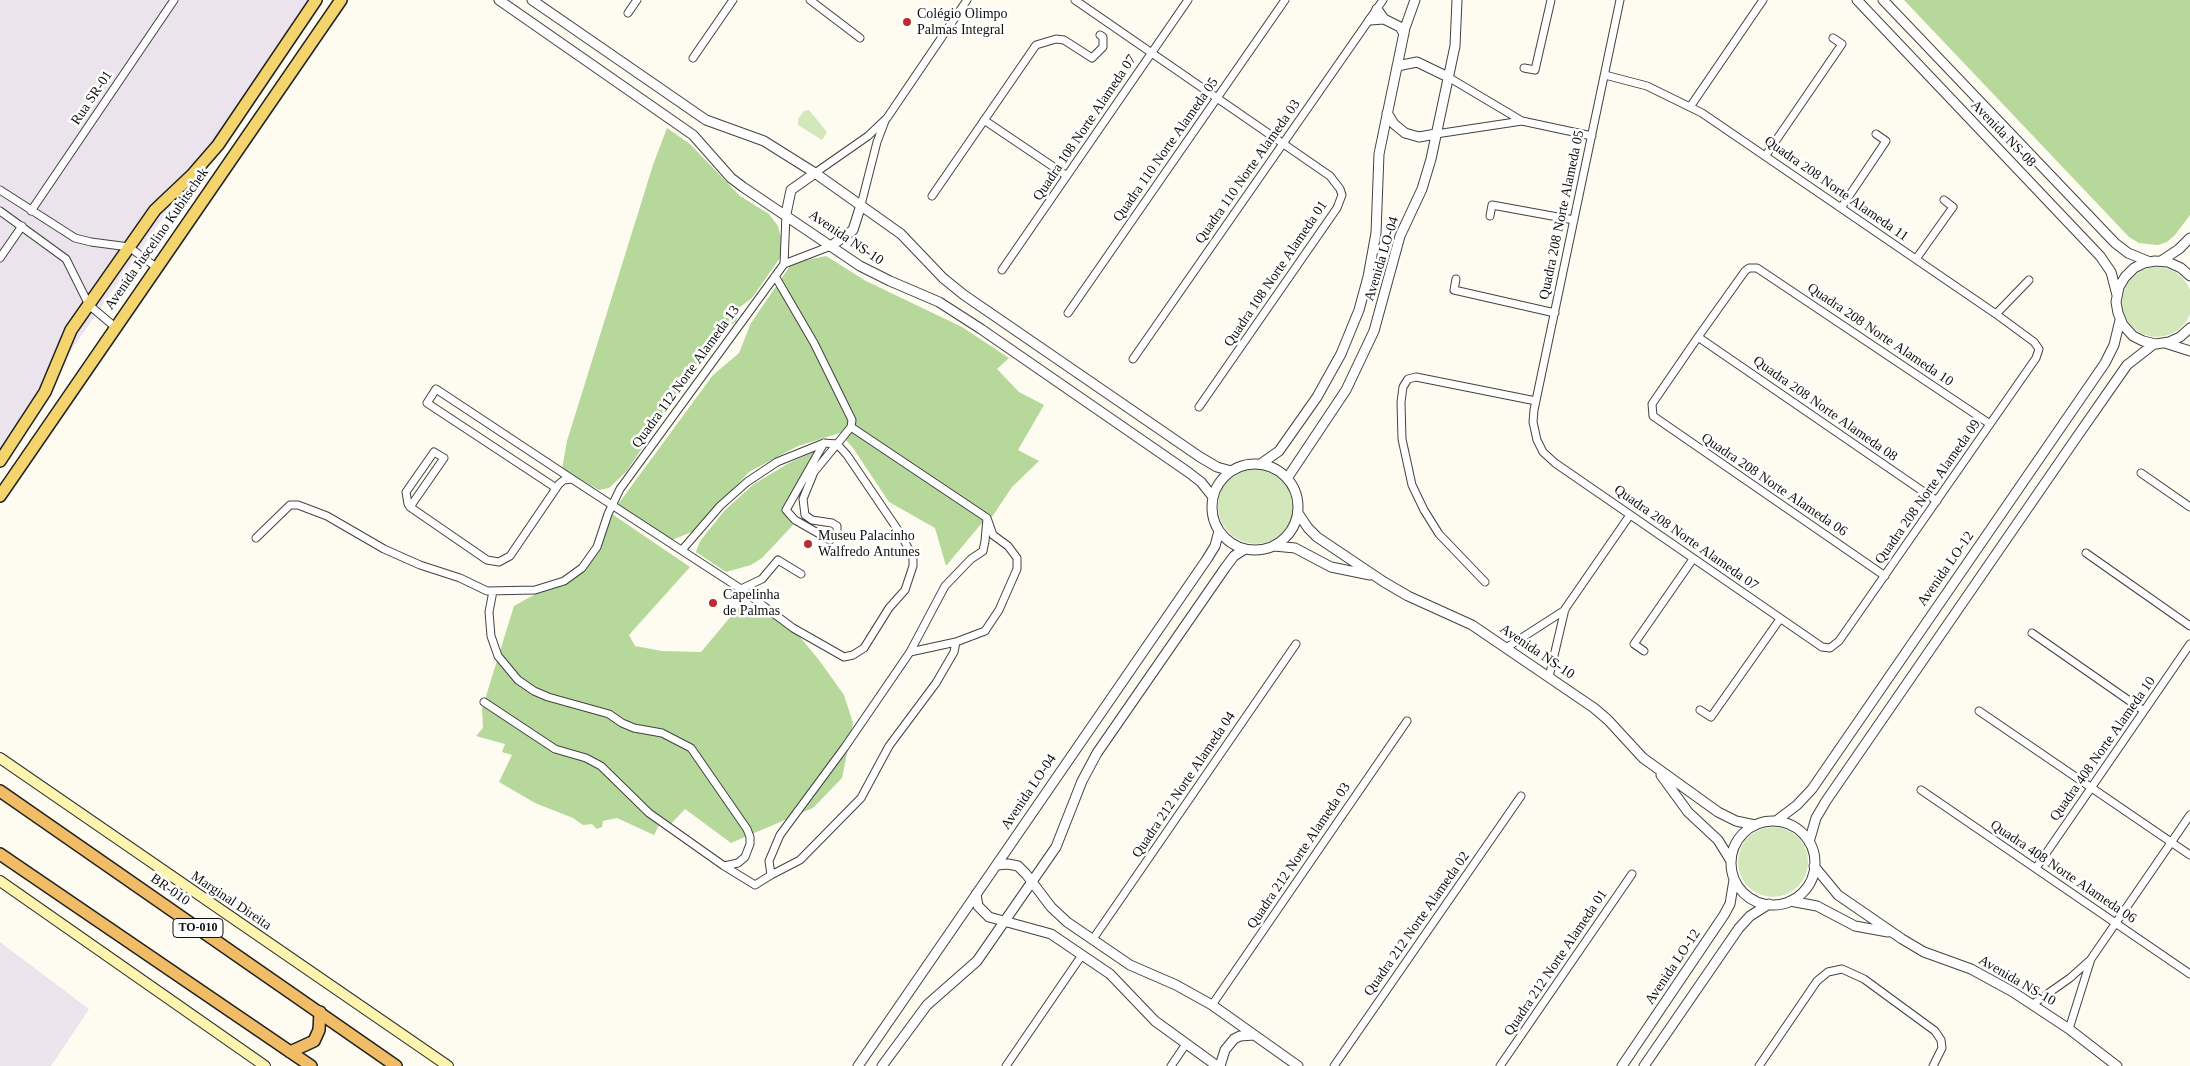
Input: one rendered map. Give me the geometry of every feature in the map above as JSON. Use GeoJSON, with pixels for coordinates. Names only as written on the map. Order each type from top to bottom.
{"type":"FeatureCollection","features":[{"type":"Feature","properties":{"kind":"highway","name":"BR-010"},"geometry":{"type":"LineString","coordinates":[[0,791],[396,1066]]}},
{"type":"Feature","properties":{"kind":"highway"},"geometry":{"type":"LineString","coordinates":[[0,854],[311,1066]]}},
{"type":"Feature","properties":{"kind":"highway"},"geometry":{"type":"LineString","coordinates":[[290,1052],[314,1041],[319,1030],[320,1012]]}},
{"type":"Feature","properties":{"kind":"main road","name":"Avenida Juscelino Kubitschek"},"geometry":{"type":"LineString","coordinates":[[0,461],[45,392],[71,330],[155,210],[192,175],[218,145],[316,0]]}},
{"type":"Feature","properties":{"kind":"main road","name":"Avenida Juscelino Kubitschek"},"geometry":{"type":"LineString","coordinates":[[0,496],[341,0]]}},
{"type":"Feature","properties":{"kind":"main road","name":"Marginal Direita"},"geometry":{"type":"LineString","coordinates":[[0,758],[448,1066]]}},
{"type":"Feature","properties":{"kind":"main road"},"geometry":{"type":"LineString","coordinates":[[0,881],[265,1066]]}},
{"type":"Feature","properties":{"kind":"street","name":"Rua SR-01"},"geometry":{"type":"LineString","coordinates":[[32,211],[174,0]]}},
{"type":"Feature","properties":{"kind":"street","name":"Avenida NS-10"},"geometry":{"type":"LineString","coordinates":[[499,0],[693,135],[731,178],[875,274],[925,294],[956,312],[1188,472],[1201,482],[1213,497]]}},
{"type":"Feature","properties":{"kind":"street"},"geometry":{"type":"LineString","coordinates":[[532,0],[706,120],[764,141],[815,172],[901,234],[943,278],[964,295],[1200,457],[1217,467],[1232,471]]}},
{"type":"Feature","properties":{"kind":"street"},"geometry":{"type":"LineString","coordinates":[[628,13],[637,0]]}},
{"type":"Feature","properties":{"kind":"street"},"geometry":{"type":"LineString","coordinates":[[693,58],[733,0]]}},
{"type":"Feature","properties":{"kind":"street"},"geometry":{"type":"LineString","coordinates":[[810,0],[860,38]]}},
{"type":"Feature","properties":{"kind":"street"},"geometry":{"type":"LineString","coordinates":[[887,118],[868,136],[791,190],[786,214],[784,264],[831,246],[853,230],[877,142],[887,118],[967,0]]}},
{"type":"Feature","properties":{"kind":"street","name":"Quadra 108 Norte Alameda 01"},"geometry":{"type":"LineString","coordinates":[[1075,0],[1283,143],[1337,183],[1342,195],[1340,202],[1199,407]]}},
{"type":"Feature","properties":{"kind":"street","name":"Quadra 108 Norte Alameda 07"},"geometry":{"type":"LineString","coordinates":[[1002,270],[1188,0]]}},
{"type":"Feature","properties":{"kind":"street","name":"Quadra 110 Norte Alameda 05"},"geometry":{"type":"LineString","coordinates":[[1068,313],[1285,0]]}},
{"type":"Feature","properties":{"kind":"street","name":"Quadra 110 Norte Alameda 03"},"geometry":{"type":"LineString","coordinates":[[1134,360],[1383,0]]}},
{"type":"Feature","properties":{"kind":"street","name":"Avenida LO-04"},"geometry":{"type":"LineString","coordinates":[[1262,463],[1279,451],[1317,396],[1340,354],[1359,310],[1375,240],[1377,168],[1404,34],[1415,0]]}},
{"type":"Feature","properties":{"kind":"street","name":"Avenida LO-04"},"geometry":{"type":"LineString","coordinates":[[1288,477],[1334,410],[1366,352],[1384,300],[1400,236],[1427,176],[1457,34],[1457,0]]}},
{"type":"Feature","properties":{"kind":"street"},"geometry":{"type":"LineString","coordinates":[[1524,68],[1535,70],[1551,0]]}},
{"type":"Feature","properties":{"kind":"street","name":"Quadra 208 Norte Alameda 05"},"geometry":{"type":"LineString","coordinates":[[1536,435],[1533,419],[1536,402],[1620,0]]}},
{"type":"Feature","properties":{"kind":"street"},"geometry":{"type":"LineString","coordinates":[[1690,107],[1763,0]]}},
{"type":"Feature","properties":{"kind":"street","name":"Avenida NS-08"},"geometry":{"type":"LineString","coordinates":[[1857,0],[2100,256],[2111,272],[2117,295],[2117,308],[2120,320]]}},
{"type":"Feature","properties":{"kind":"street","name":"Avenida NS-08"},"geometry":{"type":"LineString","coordinates":[[1883,0],[2115,243],[2128,254],[2150,262]]}},
{"type":"Feature","properties":{"kind":"street"},"geometry":{"type":"LineString","coordinates":[[1377,9],[1384,19],[1399,27],[1404,34]]}},
{"type":"Feature","properties":{"kind":"street"},"geometry":{"type":"LineString","coordinates":[[1370,20],[1384,19]]}},
{"type":"Feature","properties":{"kind":"street"},"geometry":{"type":"LineString","coordinates":[[932,196],[1036,45],[1056,39],[1064,40],[1092,58],[1103,47],[1103,37],[1100,35]]}},
{"type":"Feature","properties":{"kind":"street"},"geometry":{"type":"LineString","coordinates":[[1766,155],[1842,44],[1832,38]]}},
{"type":"Feature","properties":{"kind":"street"},"geometry":{"type":"LineString","coordinates":[[1397,66],[1417,62],[1448,77],[1522,121],[1592,136]]}},
{"type":"Feature","properties":{"kind":"street","name":"Quadra 208 Norte Alameda 11"},"geometry":{"type":"LineString","coordinates":[[1605,75],[1644,85],[1690,107],[1766,155],[1996,314],[2034,342],[2039,349]]}},
{"type":"Feature","properties":{"kind":"street"},"geometry":{"type":"LineString","coordinates":[[1387,114],[1394,124],[1405,133],[1418,137],[1522,121]]}},
{"type":"Feature","properties":{"kind":"street"},"geometry":{"type":"LineString","coordinates":[[984,120],[1067,176]]}},
{"type":"Feature","properties":{"kind":"street"},"geometry":{"type":"LineString","coordinates":[[1841,208],[1886,141],[1876,134]]}},
{"type":"Feature","properties":{"kind":"street"},"geometry":{"type":"LineString","coordinates":[[0,190],[76,238],[129,247],[156,267]]}},
{"type":"Feature","properties":{"kind":"street"},"geometry":{"type":"LineString","coordinates":[[1916,259],[1953,206],[1944,200]]}},
{"type":"Feature","properties":{"kind":"street"},"geometry":{"type":"LineString","coordinates":[[1490,216],[1492,205],[1574,220]]}},
{"type":"Feature","properties":{"kind":"street"},"geometry":{"type":"LineString","coordinates":[[0,211],[66,259],[89,305],[115,327]]}},
{"type":"Feature","properties":{"kind":"street"},"geometry":{"type":"LineString","coordinates":[[0,258],[22,226]]}},
{"type":"Feature","properties":{"kind":"street"},"geometry":{"type":"LineString","coordinates":[[2161,261],[2178,251],[2190,238]]}},
{"type":"Feature","properties":{"kind":"street","name":"Avenida NS-08"},"geometry":{"type":"LineString","coordinates":[[2117,295],[2121,284],[2130,272],[2150,262],[2161,261],[2178,266],[2190,276]]}},
{"type":"Feature","properties":{"kind":"street","name":"Quadra 112 Norte Alameda 13"},"geometry":{"type":"LineString","coordinates":[[493,591],[534,590],[564,581],[582,568],[596,548],[608,514],[620,489],[784,264]]}},
{"type":"Feature","properties":{"kind":"street","name":"Quadra 208 Norte Alameda 10"},"geometry":{"type":"LineString","coordinates":[[1698,337],[1745,271],[1754,267],[1763,271],[1990,424]]}},
{"type":"Feature","properties":{"kind":"street"},"geometry":{"type":"LineString","coordinates":[[775,276],[814,343],[850,413],[851,427],[814,472],[805,492],[802,506],[805,515],[812,520],[832,523],[837,526],[837,534],[830,540],[795,520],[786,510],[824,443]]}},
{"type":"Feature","properties":{"kind":"street"},"geometry":{"type":"LineString","coordinates":[[1456,279],[1454,290],[1555,313]]}},
{"type":"Feature","properties":{"kind":"street"},"geometry":{"type":"LineString","coordinates":[[1996,314],[2029,280]]}},
{"type":"Feature","properties":{"kind":"street"},"geometry":{"type":"LineString","coordinates":[[2120,320],[2133,336],[2154,344],[2165,343],[2180,337],[2190,328]]}},
{"type":"Feature","properties":{"kind":"street","name":"Avenida LO-12"},"geometry":{"type":"LineString","coordinates":[[1776,821],[1808,794],[2099,371],[2114,346],[2120,320]]}},
{"type":"Feature","properties":{"kind":"street","name":"Quadra 208 Norte Alameda 06"},"geometry":{"type":"LineString","coordinates":[[1698,337],[1653,404],[1651,412],[1655,418],[1885,576]]}},
{"type":"Feature","properties":{"kind":"street","name":"Quadra 208 Norte Alameda 08"},"geometry":{"type":"LineString","coordinates":[[1698,337],[1937,501]]}},
{"type":"Feature","properties":{"kind":"street"},"geometry":{"type":"LineString","coordinates":[[2165,343],[2190,352]]}},
{"type":"Feature","properties":{"kind":"street"},"geometry":{"type":"LineString","coordinates":[[1809,842],[1814,823],[1823,805],[2074,440],[2127,365],[2154,344]]}},
{"type":"Feature","properties":{"kind":"street","name":"Quadra 208 Norte Alameda 09"},"geometry":{"type":"LineString","coordinates":[[1832,647],[1839,641],[1885,576],[2036,358],[2039,349]]}},
{"type":"Feature","properties":{"kind":"street"},"geometry":{"type":"LineString","coordinates":[[1485,582],[1439,534],[1424,510],[1412,485],[1402,439],[1400,402],[1402,387],[1408,379],[1416,377],[1536,402]]}},
{"type":"Feature","properties":{"kind":"street"},"geometry":{"type":"LineString","coordinates":[[556,488],[427,403],[436,389],[613,507],[741,589],[793,628],[844,657],[853,656],[864,648],[889,608],[905,590],[913,566],[909,547],[838,444]]}},
{"type":"Feature","properties":{"kind":"street"},"geometry":{"type":"LineString","coordinates":[[851,427],[986,518],[993,535],[1008,546],[1017,558],[1018,569],[999,610],[985,631],[956,642],[910,652]]}},
{"type":"Feature","properties":{"kind":"street","name":"Quadra 208 Norte Alameda 07"},"geometry":{"type":"LineString","coordinates":[[1536,435],[1540,448],[1552,461],[1823,648],[1832,647]]}},
{"type":"Feature","properties":{"kind":"street"},"geometry":{"type":"LineString","coordinates":[[682,550],[720,506],[747,482],[776,462],[824,443],[838,444]]}},
{"type":"Feature","properties":{"kind":"street"},"geometry":{"type":"LineString","coordinates":[[410,507],[444,458],[434,452],[406,492],[406,501],[410,507],[487,560],[499,562],[510,556],[556,488],[564,480],[572,479]]}},
{"type":"Feature","properties":{"kind":"street"},"geometry":{"type":"LineString","coordinates":[[1245,549],[1230,542],[1219,532],[1213,514],[1213,497],[1221,480],[1232,471],[1246,464],[1262,463],[1275,467],[1288,477]]}},
{"type":"Feature","properties":{"kind":"street"},"geometry":{"type":"LineString","coordinates":[[2141,473],[2190,507]]}},
{"type":"Feature","properties":{"kind":"street","name":"Avenida NS-10"},"geometry":{"type":"LineString","coordinates":[[1288,477],[1298,496],[1298,513],[1313,534],[1408,596],[1467,622],[1602,713],[1638,754],[1718,812],[1736,821],[1755,825],[1776,821]]}},
{"type":"Feature","properties":{"kind":"street"},"geometry":{"type":"LineString","coordinates":[[256,538],[290,505],[298,505],[327,516],[384,549],[460,578],[487,591],[493,591],[489,612],[490,636],[498,656],[518,680],[541,694],[609,714],[622,724],[634,728],[662,733],[691,748],[747,829],[750,837],[750,844],[745,857],[738,863],[724,866]]}},
{"type":"Feature","properties":{"kind":"street"},"geometry":{"type":"LineString","coordinates":[[1272,546],[1290,533],[1298,513]]}},
{"type":"Feature","properties":{"kind":"street"},"geometry":{"type":"LineString","coordinates":[[1549,678],[1565,609],[1630,515]]}},
{"type":"Feature","properties":{"kind":"street"},"geometry":{"type":"LineString","coordinates":[[771,875],[769,861],[780,835],[835,761],[910,652],[945,586],[971,559],[983,551],[986,518]]}},
{"type":"Feature","properties":{"kind":"street","name":"Avenida LO-04"},"geometry":{"type":"LineString","coordinates":[[858,1066],[1207,559],[1215,546],[1219,532]]}},
{"type":"Feature","properties":{"kind":"street","name":"Avenida NS-10"},"geometry":{"type":"LineString","coordinates":[[1245,549],[1259,550],[1272,546],[1295,548],[1328,566],[1366,574],[1384,582]]}},
{"type":"Feature","properties":{"kind":"street"},"geometry":{"type":"LineString","coordinates":[[882,1066],[919,1014],[973,966],[1005,921],[1060,839],[1082,782],[1093,760],[1225,568],[1234,556],[1245,549]]}},
{"type":"Feature","properties":{"kind":"street"},"geometry":{"type":"LineString","coordinates":[[2086,553],[2190,626]]}},
{"type":"Feature","properties":{"kind":"street"},"geometry":{"type":"LineString","coordinates":[[1644,651],[1634,644],[1693,559]]}},
{"type":"Feature","properties":{"kind":"street"},"geometry":{"type":"LineString","coordinates":[[741,589],[762,579],[778,560],[801,574]]}},
{"type":"Feature","properties":{"kind":"street"},"geometry":{"type":"LineString","coordinates":[[1506,648],[1565,609]]}},
{"type":"Feature","properties":{"kind":"street"},"geometry":{"type":"LineString","coordinates":[[1700,710],[1711,717],[1780,619]]}},
{"type":"Feature","properties":{"kind":"street"},"geometry":{"type":"LineString","coordinates":[[2032,633],[2144,711]]}},
{"type":"Feature","properties":{"kind":"street"},"geometry":{"type":"LineString","coordinates":[[484,702],[555,749],[586,758],[601,766],[649,813],[724,866],[755,885],[800,860],[861,798],[889,746],[936,683],[954,652],[956,642]]}},
{"type":"Feature","properties":{"kind":"street","name":"Quadra 212 Norte Alameda 04"},"geometry":{"type":"LineString","coordinates":[[1093,940],[1296,644]]}},
{"type":"Feature","properties":{"kind":"street","name":"Quadra 408 Norte Alameda 10"},"geometry":{"type":"LineString","coordinates":[[2036,868],[2190,644]]}},
{"type":"Feature","properties":{"kind":"street"},"geometry":{"type":"LineString","coordinates":[[1979,711],[2190,855]]}},
{"type":"Feature","properties":{"kind":"street","name":"Quadra 212 Norte Alameda 03"},"geometry":{"type":"LineString","coordinates":[[1212,1005],[1406,721]]}},
{"type":"Feature","properties":{"kind":"street","name":"Avenida NS-10"},"geometry":{"type":"LineString","coordinates":[[1657,769],[1688,812],[1720,843],[1731,861],[1734,879]]}},
{"type":"Feature","properties":{"kind":"street","name":"Quadra 408 Norte Alameda 06"},"geometry":{"type":"LineString","coordinates":[[1921,790],[2190,974]]}},
{"type":"Feature","properties":{"kind":"street","name":"Quadra 212 Norte Alameda 02"},"geometry":{"type":"LineString","coordinates":[[1334,1066],[1521,796]]}},
{"type":"Feature","properties":{"kind":"street"},"geometry":{"type":"LineString","coordinates":[[2033,1004],[2070,978],[2091,959],[2190,815]]}},
{"type":"Feature","properties":{"kind":"street"},"geometry":{"type":"LineString","coordinates":[[1776,821],[1796,828],[1809,842]]}},
{"type":"Feature","properties":{"kind":"street","name":"Avenida NS-10"},"geometry":{"type":"LineString","coordinates":[[1731,861],[1734,848],[1740,837],[1755,825]]}},
{"type":"Feature","properties":{"kind":"street","name":"Avenida NS-10"},"geometry":{"type":"LineString","coordinates":[[1809,842],[1814,854],[1814,866],[1838,895],[1924,952],[1998,982],[2069,1029],[2117,1066]]}},
{"type":"Feature","properties":{"kind":"street"},"geometry":{"type":"LineString","coordinates":[[997,865],[1008,864],[1018,866],[1063,919],[1130,964],[1176,985],[1212,1005],[1298,1066]]}},
{"type":"Feature","properties":{"kind":"street"},"geometry":{"type":"LineString","coordinates":[[1790,901],[1806,889],[1814,866]]}},
{"type":"Feature","properties":{"kind":"street","name":"Quadra 212 Norte Alameda 01"},"geometry":{"type":"LineString","coordinates":[[1500,1066],[1632,874]]}},
{"type":"Feature","properties":{"kind":"street"},"geometry":{"type":"LineString","coordinates":[[1734,879],[1748,897],[1769,904]]}},
{"type":"Feature","properties":{"kind":"street","name":"Avenida LO-12"},"geometry":{"type":"LineString","coordinates":[[1622,1066],[1724,915],[1730,904],[1734,879]]}},
{"type":"Feature","properties":{"kind":"street"},"geometry":{"type":"LineString","coordinates":[[976,894],[978,906],[985,915],[1051,934],[1110,974],[1155,1021],[1218,1066],[1225,1050],[1234,1040],[1240,1036],[1254,1035]]}},
{"type":"Feature","properties":{"kind":"street","name":"Avenida NS-10"},"geometry":{"type":"LineString","coordinates":[[1769,904],[1790,901],[1817,906],[1852,924],[1896,934]]}},
{"type":"Feature","properties":{"kind":"street"},"geometry":{"type":"LineString","coordinates":[[1644,1066],[1737,930],[1750,916],[1769,904]]}},
{"type":"Feature","properties":{"kind":"street"},"geometry":{"type":"LineString","coordinates":[[1006,1066],[1082,955]]}},
{"type":"Feature","properties":{"kind":"street"},"geometry":{"type":"LineString","coordinates":[[2069,1029],[2091,959]]}},
{"type":"Feature","properties":{"kind":"street"},"geometry":{"type":"LineString","coordinates":[[1758,1066],[1824,974],[1839,969],[1854,973],[1935,1031],[1942,1044],[1938,1059],[1933,1066]]}},
{"type":"Feature","properties":{"kind":"street"},"geometry":{"type":"LineString","coordinates":[[1171,1066],[1186,1044]]}},
{"type":"Feature","properties":{"kind":"street"},"geometry":{"type":"LineString","coordinates":[[1283,1056],[1287,1066]]}},
{"type":"Feature","properties":{"kind":"shaded area"},"geometry":{"type":"Polygon","coordinates":[[[0,0],[314,0],[0,453],[0,0]]]}},
{"type":"Feature","properties":{"kind":"shaded area"},"geometry":{"type":"Polygon","coordinates":[[[0,942],[89,1009],[51,1066],[0,1066],[0,942]]]}},
{"type":"Feature","properties":{"kind":"green space"},"geometry":{"type":"Polygon","coordinates":[[[1904,0],[2190,0],[2190,215],[2175,235],[2167,242],[2158,245],[2139,243],[2129,237],[1904,0]]]}},
{"type":"Feature","properties":{"kind":"green space"},"geometry":{"type":"Polygon","coordinates":[[[809,110],[827,132],[822,140],[798,125],[798,119],[804,111],[809,110]]]}},
{"type":"Feature","properties":{"kind":"green space"},"geometry":{"type":"Polygon","coordinates":[[[667,128],[690,144],[740,196],[769,214],[778,226],[783,246],[782,255],[752,298],[740,307],[736,322],[709,337],[709,349],[626,472],[609,488],[599,490],[562,469],[567,441],[653,165],[667,128]]]}},
{"type":"Feature","properties":{"kind":"green space"},"geometry":{"type":"Polygon","coordinates":[[[826,256],[866,281],[962,327],[1009,358],[997,369],[1019,392],[1044,405],[1018,450],[1039,461],[1012,487],[992,517],[986,518],[946,566],[935,528],[889,502],[853,448],[840,433],[798,446],[749,472],[694,531],[672,540],[616,507],[713,375],[739,353],[751,323],[792,263],[826,256]]]}},
{"type":"Feature","properties":{"kind":"green space"},"geometry":{"type":"Polygon","coordinates":[[[2150,267],[2164,267],[2177,273],[2186,282],[2192,295],[2190,315],[2182,327],[2164,337],[2150,337],[2137,331],[2128,322],[2122,309],[2122,295],[2128,282],[2137,273],[2150,267]]]}},
{"type":"Feature","properties":{"kind":"green space"},"geometry":{"type":"Polygon","coordinates":[[[818,450],[783,510],[793,525],[762,558],[751,565],[726,572],[696,552],[700,541],[725,510],[754,484],[789,463],[818,450]]]}},
{"type":"Feature","properties":{"kind":"green space"},"geometry":{"type":"Polygon","coordinates":[[[1249,468],[1263,468],[1277,474],[1288,485],[1292,491],[1294,506],[1292,521],[1283,533],[1271,542],[1249,544],[1235,538],[1224,527],[1218,513],[1218,499],[1224,485],[1235,474],[1249,468]]]}},
{"type":"Feature","properties":{"kind":"green space"},"geometry":{"type":"Polygon","coordinates":[[[612,514],[690,567],[629,635],[635,646],[662,651],[701,652],[743,602],[789,624],[819,660],[844,695],[853,723],[842,778],[813,808],[731,843],[685,809],[671,824],[663,817],[654,835],[617,818],[603,821],[602,827],[597,829],[592,824],[583,825],[573,818],[535,803],[499,782],[512,755],[502,752],[505,744],[476,736],[483,728],[482,709],[514,606],[582,568],[612,514]]]}},
{"type":"Feature","properties":{"kind":"green space"},"geometry":{"type":"Polygon","coordinates":[[[1780,827],[1793,833],[1802,842],[1806,848],[1808,862],[1806,876],[1798,887],[1787,895],[1766,897],[1759,895],[1748,887],[1740,876],[1738,855],[1740,848],[1748,837],[1759,829],[1780,827]]]}},
{"type":"Feature","properties":{"kind":"place","name":"Colégio Olimpo Palmas Integral"},"geometry":{"type":"Point","coordinates":[907,22]}},
{"type":"Feature","properties":{"kind":"place","name":"Museu Palacinho Walfredo Antunes"},"geometry":{"type":"Point","coordinates":[808,544]}},
{"type":"Feature","properties":{"kind":"place","name":"Capelinha de Palmas"},"geometry":{"type":"Point","coordinates":[713,603]}}]}
